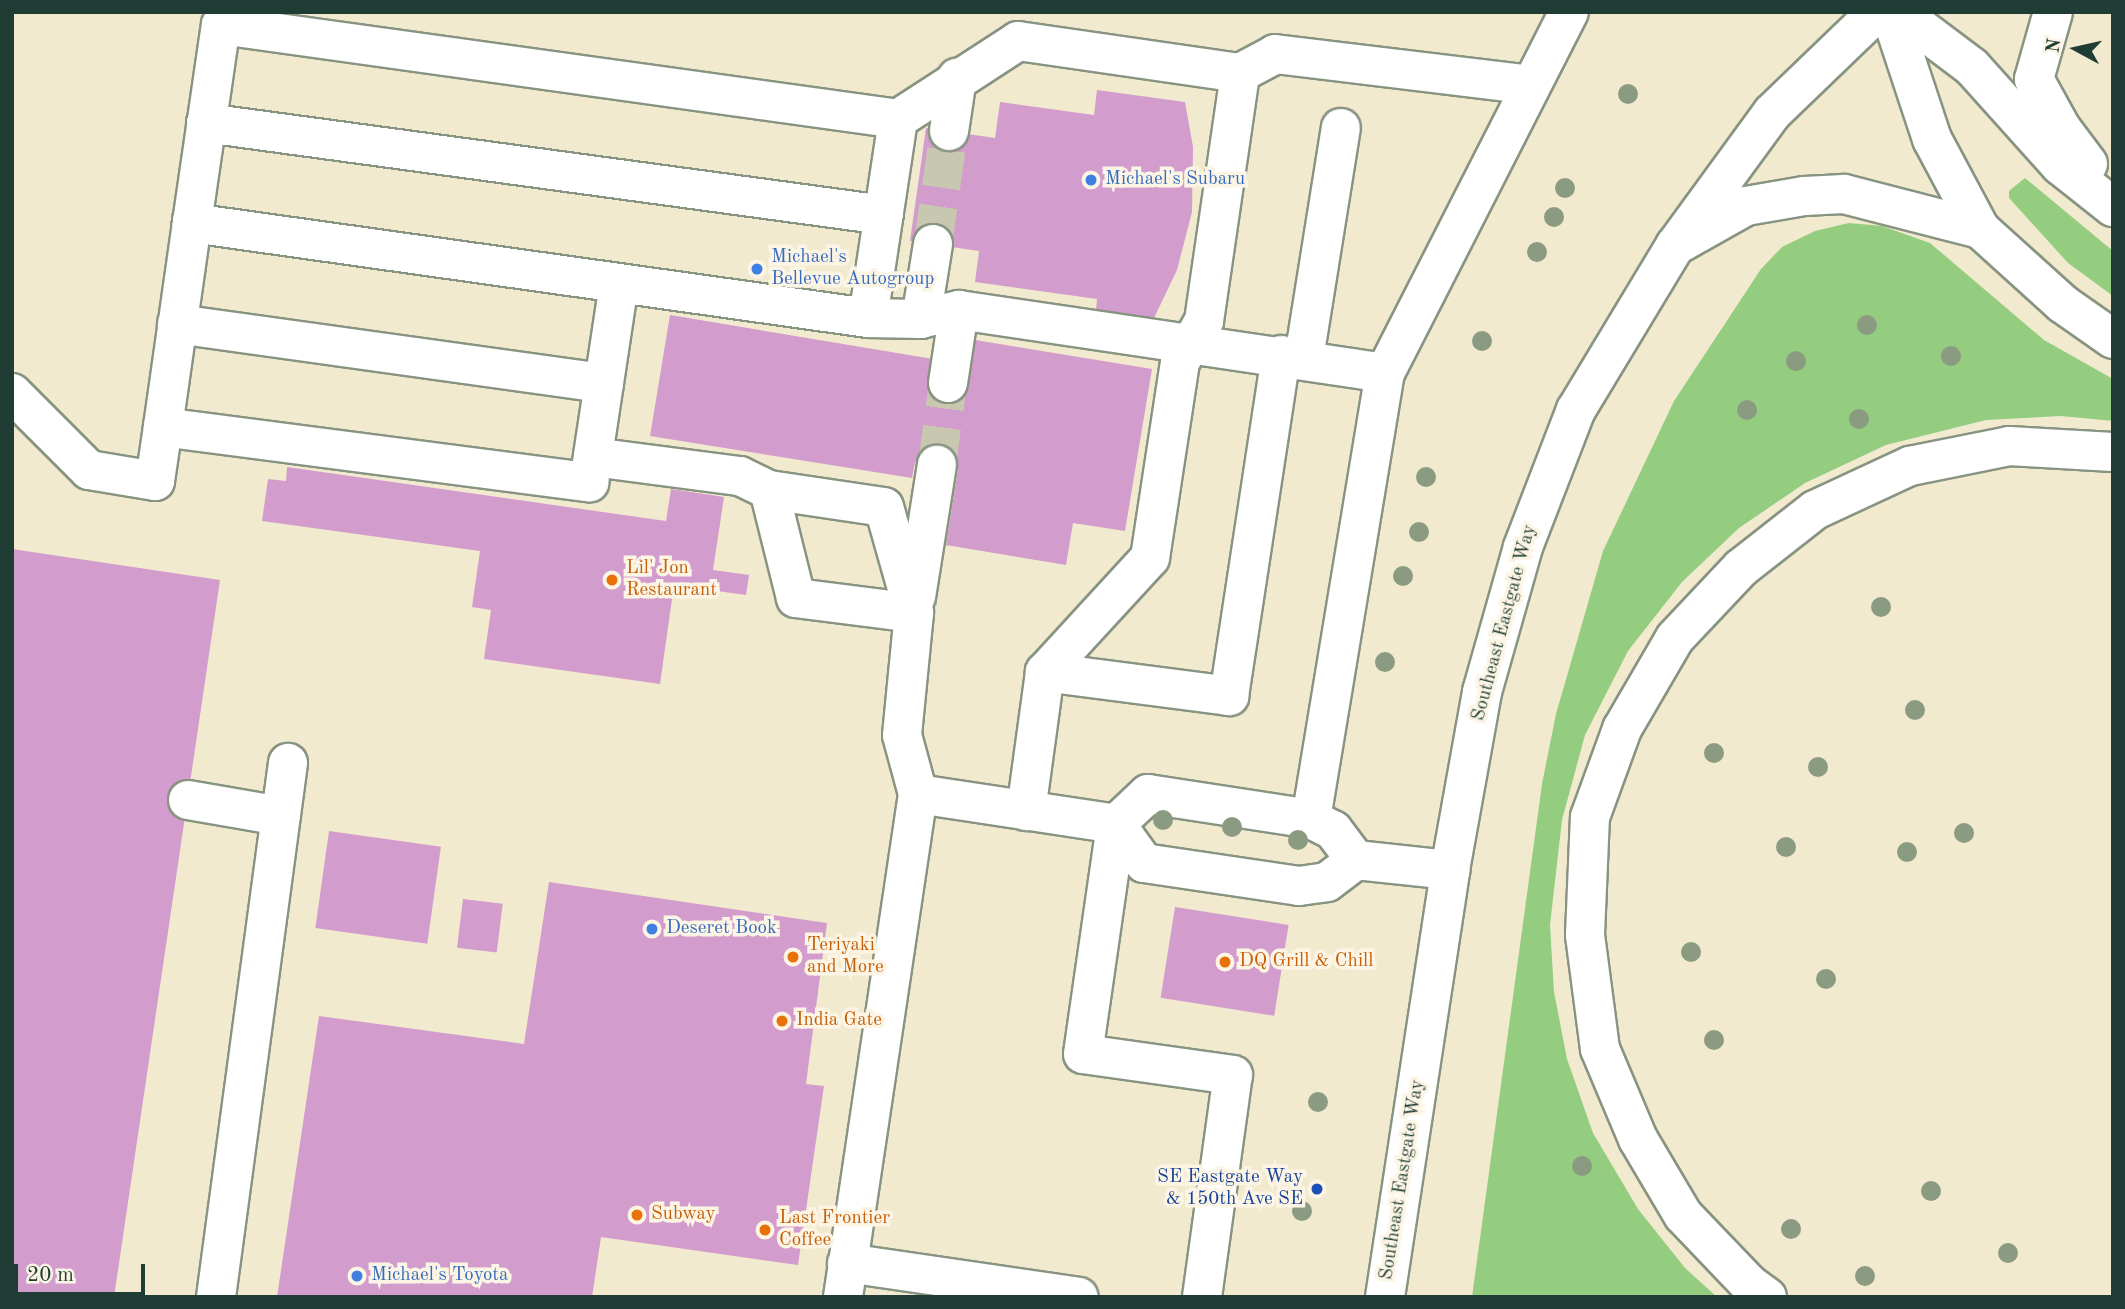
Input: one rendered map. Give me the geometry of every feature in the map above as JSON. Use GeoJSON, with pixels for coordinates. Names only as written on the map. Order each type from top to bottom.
{"type":"FeatureCollection","features":[{"type":"Feature","properties":{"kind":"main road"},"geometry":{"type":"LineString","coordinates":[[1311,819],[1385,373],[1569,12]]}},
{"type":"Feature","properties":{"kind":"main road","name":"Southeast Eastgate Way"},"geometry":{"type":"LineString","coordinates":[[1385,1297],[1450,870],[1482,692],[1522,547],[1576,410],[1675,246],[1772,113],[1877,12]]}},
{"type":"Feature","properties":{"kind":"main road"},"geometry":{"type":"LineString","coordinates":[[1890,12],[1932,139],[1980,229],[2063,304],[2113,339]]}},
{"type":"Feature","properties":{"kind":"main road"},"geometry":{"type":"LineString","coordinates":[[1899,12],[1972,66],[2060,165],[2113,206]]}},
{"type":"Feature","properties":{"kind":"main road"},"geometry":{"type":"LineString","coordinates":[[2053,12],[2034,79],[2061,128],[2113,196]]}},
{"type":"Feature","properties":{"kind":"main road"},"geometry":{"type":"LineString","coordinates":[[12,393],[89,470],[155,481],[220,26],[898,119],[957,78],[1018,41],[1240,72],[1275,54],[1530,85]]}},
{"type":"Feature","properties":{"kind":"main road"},"geometry":{"type":"LineString","coordinates":[[1026,811],[1045,672],[1150,558],[1180,362],[1204,321],[1240,72]]}},
{"type":"Feature","properties":{"kind":"main road"},"geometry":{"type":"LineString","coordinates":[[949,131],[957,78]]}},
{"type":"Feature","properties":{"kind":"main road"},"geometry":{"type":"LineString","coordinates":[[868,318],[898,119]]}},
{"type":"Feature","properties":{"kind":"main road"},"geometry":{"type":"LineString","coordinates":[[206,123],[884,215]]}},
{"type":"Feature","properties":{"kind":"main road"},"geometry":{"type":"LineString","coordinates":[[1045,672],[1230,696],[1293,357],[1341,128]]}},
{"type":"Feature","properties":{"kind":"main road"},"geometry":{"type":"LineString","coordinates":[[1675,246],[1746,206],[1804,196],[1844,194],[1980,229]]}},
{"type":"Feature","properties":{"kind":"main road"},"geometry":{"type":"LineString","coordinates":[[192,223],[868,318],[921,318],[958,310],[1293,357],[1385,373]]}},
{"type":"Feature","properties":{"kind":"main road"},"geometry":{"type":"LineString","coordinates":[[921,318],[933,244]]}},
{"type":"Feature","properties":{"kind":"main road"},"geometry":{"type":"LineString","coordinates":[[163,428],[589,482],[619,283]]}},
{"type":"Feature","properties":{"kind":"main road"},"geometry":{"type":"LineString","coordinates":[[948,383],[958,310]]}},
{"type":"Feature","properties":{"kind":"main road"},"geometry":{"type":"LineString","coordinates":[[177,324],[604,383]]}},
{"type":"Feature","properties":{"kind":"main road"},"geometry":{"type":"LineString","coordinates":[[1767,1297],[1749,1284],[1683,1215],[1638,1139],[1600,1049],[1585,935],[1590,817],[1622,729],[1675,638],[1741,568],[1815,510],[1910,467],[2009,446],[2113,452]]}},
{"type":"Feature","properties":{"kind":"main road"},"geometry":{"type":"LineString","coordinates":[[593,457],[740,476],[769,490],[884,507],[914,613]]}},
{"type":"Feature","properties":{"kind":"main road"},"geometry":{"type":"LineString","coordinates":[[937,466],[914,613],[902,735],[918,794],[845,1280],[1079,1297]]}},
{"type":"Feature","properties":{"kind":"main road"},"geometry":{"type":"LineString","coordinates":[[769,490],[796,598],[914,613]]}},
{"type":"Feature","properties":{"kind":"main road"},"geometry":{"type":"LineString","coordinates":[[216,1297],[288,763]]}},
{"type":"Feature","properties":{"kind":"main road"},"geometry":{"type":"LineString","coordinates":[[918,794],[1116,824],[1144,863],[1299,886],[1327,882],[1356,860],[1450,870]]}},
{"type":"Feature","properties":{"kind":"main road"},"geometry":{"type":"LineString","coordinates":[[1202,1297],[1233,1075],[1083,1054],[1116,824],[1148,794],[1311,819],[1333,830],[1356,860]]}},
{"type":"Feature","properties":{"kind":"main road"},"geometry":{"type":"LineString","coordinates":[[188,800],[281,816]]}},
{"type":"Feature","properties":{"kind":"green space"},"geometry":{"type":"Polygon","coordinates":[[[2025,178],[2113,251],[2113,296],[2068,263],[2009,198],[2009,191],[2025,178]]]}},
{"type":"Feature","properties":{"kind":"green space"},"geometry":{"type":"Polygon","coordinates":[[[1849,223],[1882,226],[1930,243],[2044,340],[2113,379],[2113,421],[2061,416],[1986,420],[1886,445],[1805,483],[1739,528],[1682,582],[1628,651],[1585,735],[1562,820],[1550,925],[1554,992],[1567,1059],[1593,1133],[1638,1209],[1685,1268],[1717,1297],[1472,1297],[1542,784],[1556,714],[1603,551],[1674,401],[1761,269],[1782,247],[1815,231],[1849,223]]]}},
{"type":"Feature","properties":{"kind":"building","name":"Michael's Subaru"},"geometry":{"type":"Polygon","coordinates":[[[1097,90],[1185,102],[1193,147],[1192,212],[1177,270],[1154,318],[1096,310],[1097,299],[975,282],[979,251],[910,241],[926,128],[995,138],[1000,102],[1094,115],[1097,90]]]}},
{"type":"Feature","properties":{"kind":"building"},"geometry":{"type":"Polygon","coordinates":[[[670,315],[933,359],[929,380],[948,383],[969,339],[1152,369],[1125,531],[1073,523],[1066,565],[946,545],[958,469],[915,462],[912,478],[650,436],[670,315]]]}},
{"type":"Feature","properties":{"kind":"building","name":"Lil' Jon Restaurant"},"geometry":{"type":"Polygon","coordinates":[[[287,467],[666,521],[671,489],[724,497],[713,570],[749,575],[746,595],[674,585],[660,684],[484,659],[491,610],[472,607],[480,551],[262,521],[268,479],[286,481],[287,467]]]}},
{"type":"Feature","properties":{"kind":"building"},"geometry":{"type":"Polygon","coordinates":[[[12,549],[220,580],[114,1297],[12,1297],[12,549]]]}},
{"type":"Feature","properties":{"kind":"building"},"geometry":{"type":"Polygon","coordinates":[[[329,831],[441,847],[427,944],[315,928],[329,831]]]}},
{"type":"Feature","properties":{"kind":"building"},"geometry":{"type":"Polygon","coordinates":[[[549,882],[827,923],[806,1084],[824,1086],[798,1265],[601,1237],[592,1297],[277,1297],[319,1016],[524,1044],[549,882]]]}},
{"type":"Feature","properties":{"kind":"building"},"geometry":{"type":"Polygon","coordinates":[[[463,899],[503,904],[497,953],[457,948],[463,899]]]}},
{"type":"Feature","properties":{"kind":"building","name":"DQ Grill & Chill"},"geometry":{"type":"Polygon","coordinates":[[[1175,907],[1289,925],[1274,1016],[1161,998],[1175,907]]]}},
{"type":"Feature","properties":{"kind":"tunnel"},"geometry":{"type":"LineString","coordinates":[[933,244],[949,131]]}},
{"type":"Feature","properties":{"kind":"tunnel"},"geometry":{"type":"LineString","coordinates":[[937,465],[948,383]]}},
{"type":"Feature","properties":{"kind":"place","name":"Michael's Subaru"},"geometry":{"type":"Point","coordinates":[1091,180]}},
{"type":"Feature","properties":{"kind":"place","name":"Michael's Bellevue Autogroup"},"geometry":{"type":"Point","coordinates":[757,269]}},
{"type":"Feature","properties":{"kind":"place","name":"Lil' Jon Restaurant"},"geometry":{"type":"Point","coordinates":[612,580]}},
{"type":"Feature","properties":{"kind":"place","name":"Deseret Book"},"geometry":{"type":"Point","coordinates":[652,929]}},
{"type":"Feature","properties":{"kind":"place","name":"Teriyaki and More"},"geometry":{"type":"Point","coordinates":[793,957]}},
{"type":"Feature","properties":{"kind":"place","name":"DQ Grill & Chill"},"geometry":{"type":"Point","coordinates":[1225,962]}},
{"type":"Feature","properties":{"kind":"place","name":"India Gate"},"geometry":{"type":"Point","coordinates":[782,1021]}},
{"type":"Feature","properties":{"kind":"place","name":"SE Eastgate Way & 150th Ave SE"},"geometry":{"type":"Point","coordinates":[1317,1189]}},
{"type":"Feature","properties":{"kind":"place","name":"Subway"},"geometry":{"type":"Point","coordinates":[637,1215]}},
{"type":"Feature","properties":{"kind":"place","name":"Last Frontier Coffee"},"geometry":{"type":"Point","coordinates":[765,1230]}},
{"type":"Feature","properties":{"kind":"place","name":"Michael's Toyota"},"geometry":{"type":"Point","coordinates":[357,1276]}}]}
